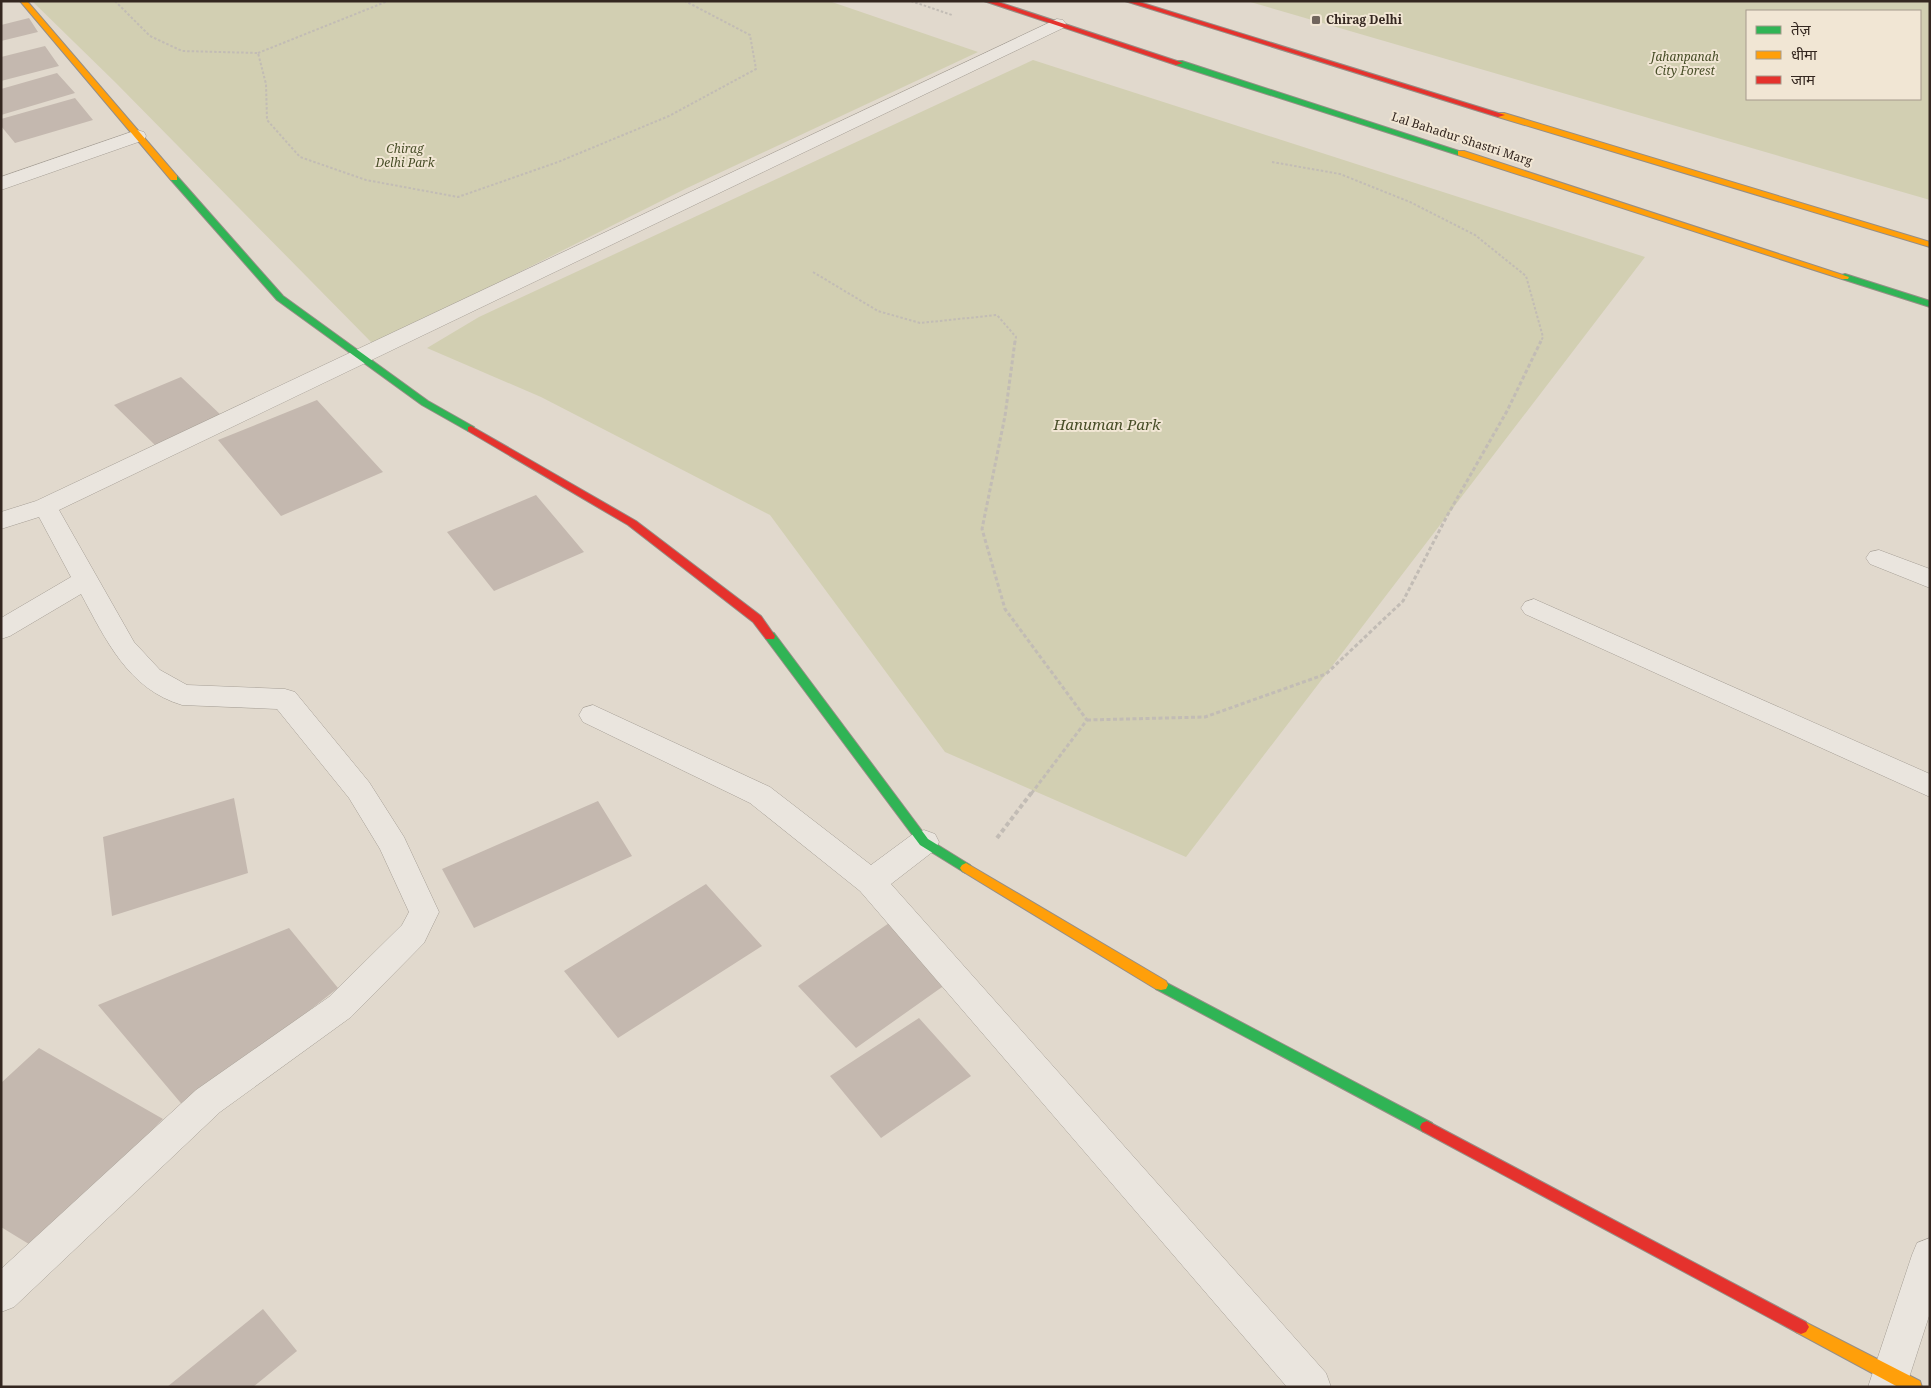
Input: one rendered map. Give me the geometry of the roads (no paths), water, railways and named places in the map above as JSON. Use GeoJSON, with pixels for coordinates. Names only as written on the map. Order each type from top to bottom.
{"type":"FeatureCollection","features":[{"type":"Feature","properties":{"kind":"street"},"geometry":{"type":"LineString","coordinates":[[24,1],[137,136],[280,298],[424,403],[632,523],[757,619],[924,842],[1162,986],[1898,1382],[1930,1255]]}},
{"type":"Feature","properties":{"kind":"street","name":"Lal Bahadur Shastri Marg"},"geometry":{"type":"LineString","coordinates":[[987,1],[1930,304]]}},
{"type":"Feature","properties":{"kind":"street"},"geometry":{"type":"LineString","coordinates":[[1128,1],[1930,245]]}},
{"type":"Feature","properties":{"kind":"street"},"geometry":{"type":"LineString","coordinates":[[1,521],[45,507],[1057,24]]}},
{"type":"Feature","properties":{"kind":"street"},"geometry":{"type":"LineString","coordinates":[[1,184],[137,136]]}},
{"type":"Feature","properties":{"kind":"street"},"geometry":{"type":"LineString","coordinates":[[1,1294],[208,1101],[340,1007],[413,934],[424,912],[393,845],[359,790],[285,699],[182,696],[150,677],[124,648],[45,507]]}},
{"type":"Feature","properties":{"kind":"street"},"geometry":{"type":"LineString","coordinates":[[1879,558],[1930,579]]}},
{"type":"Feature","properties":{"kind":"street"},"geometry":{"type":"LineString","coordinates":[[1,630],[86,580]]}},
{"type":"Feature","properties":{"kind":"street"},"geometry":{"type":"LineString","coordinates":[[1534,608],[1930,786]]}},
{"type":"Feature","properties":{"kind":"street"},"geometry":{"type":"LineString","coordinates":[[593,714],[760,796],[871,882],[1312,1387]]}},
{"type":"Feature","properties":{"kind":"street"},"geometry":{"type":"LineString","coordinates":[[871,882],[924,842]]}},
{"type":"Feature","properties":{"kind":"place","name":"Chirag Delhi"},"geometry":{"type":"Point","coordinates":[1316,20]}},
{"type":"Feature","properties":{"kind":"park label","name":"Jahanpanah City Forest"},"geometry":{"type":"Point","coordinates":[1685,64]}},
{"type":"Feature","properties":{"kind":"park label","name":"Chirag Delhi Park"},"geometry":{"type":"Point","coordinates":[405,156]}},
{"type":"Feature","properties":{"kind":"park label","name":"Hanuman Park"},"geometry":{"type":"Point","coordinates":[1107,425]}}]}
